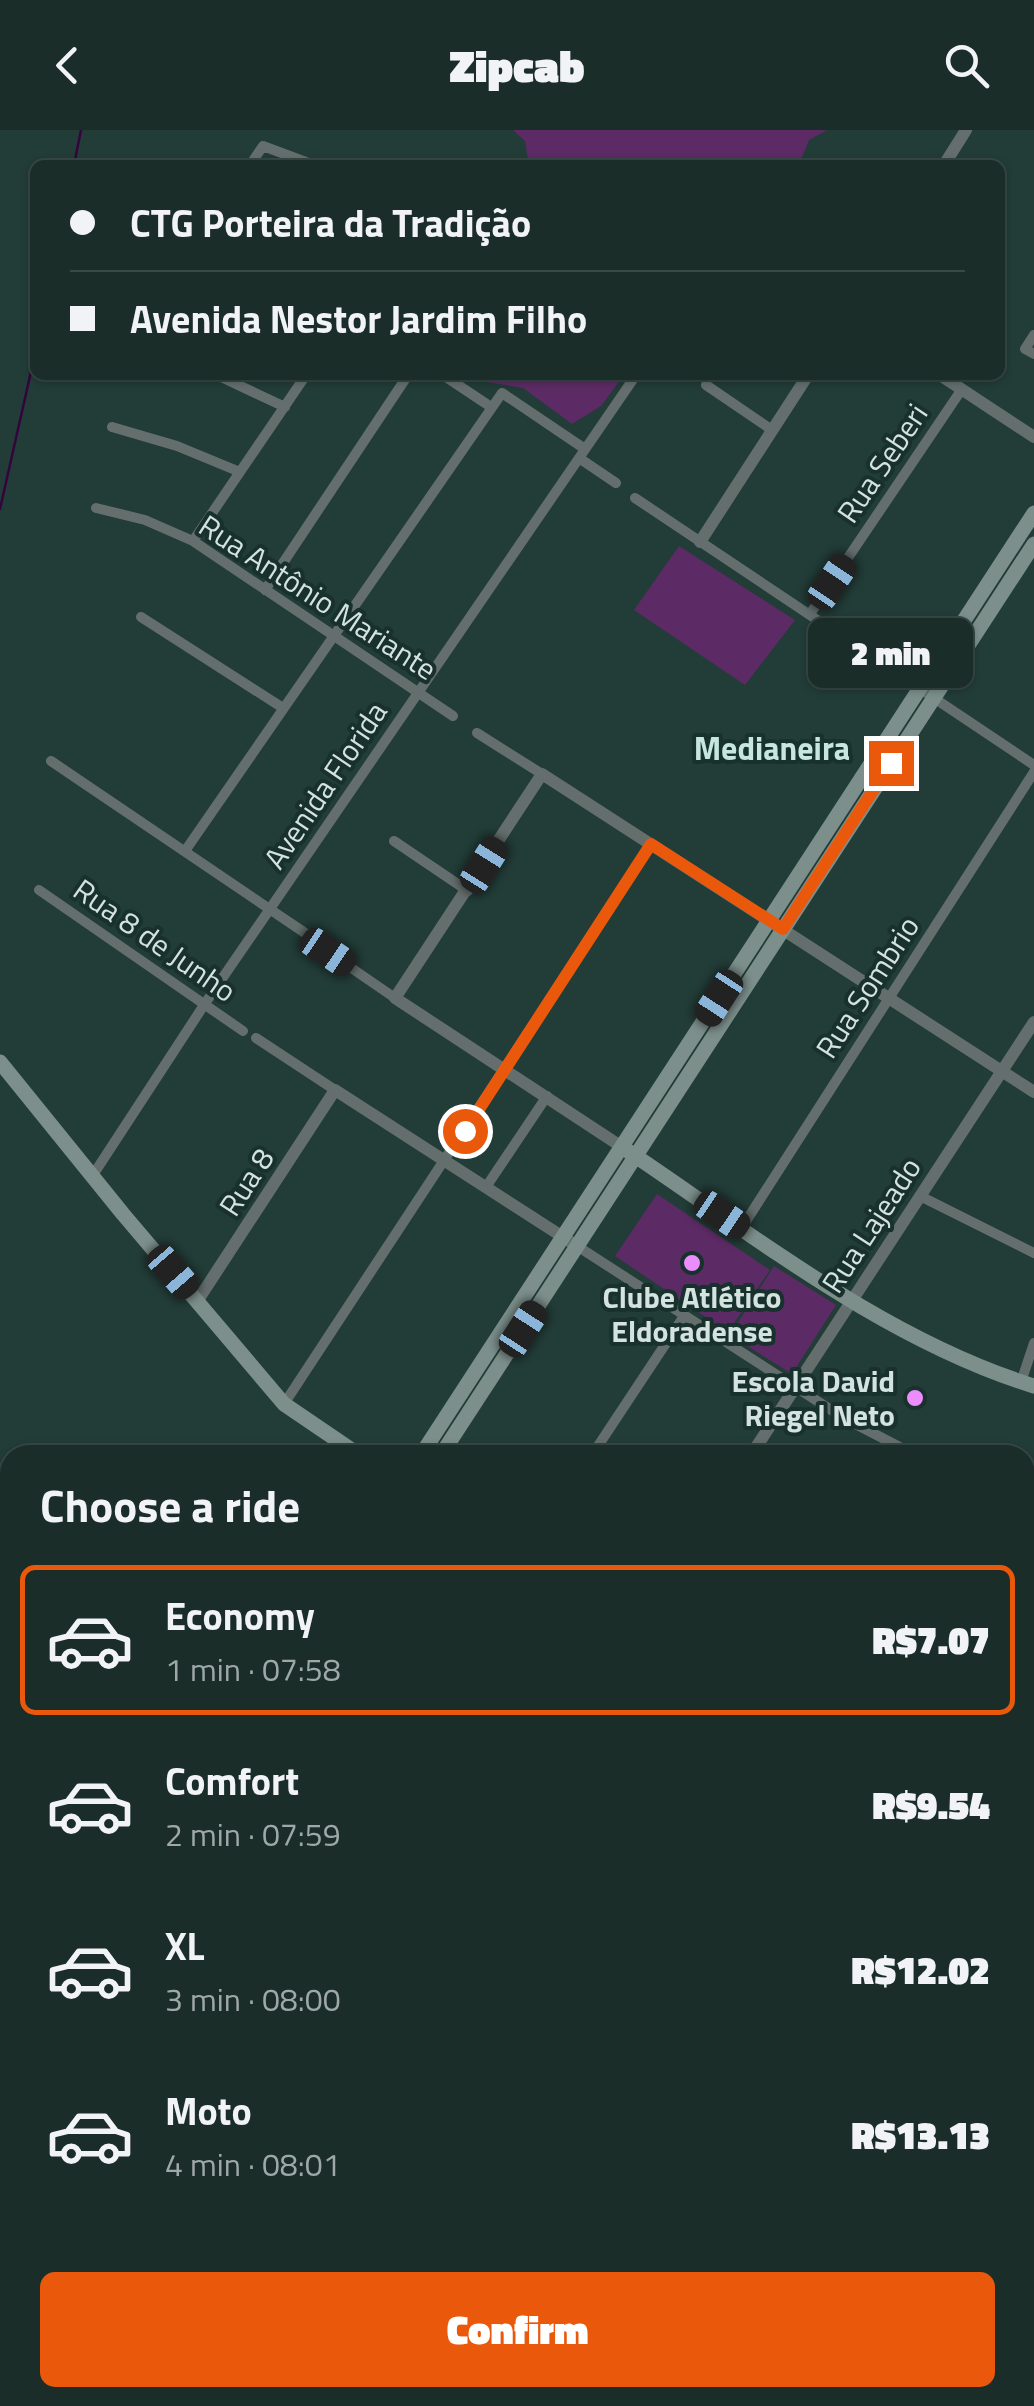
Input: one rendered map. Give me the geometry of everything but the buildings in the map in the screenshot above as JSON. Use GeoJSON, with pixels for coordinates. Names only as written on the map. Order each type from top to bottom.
{"type":"FeatureCollection","features":[{"type":"Feature","properties":{"kind":"main road"},"geometry":{"type":"LineString","coordinates":[[428,1445],[629,1152],[928,692],[1034,513]]}},
{"type":"Feature","properties":{"kind":"main road"},"geometry":{"type":"LineString","coordinates":[[928,692],[1034,544]]}},
{"type":"Feature","properties":{"kind":"main road"},"geometry":{"type":"LineString","coordinates":[[0,1062],[284,1404],[344,1445]]}},
{"type":"Feature","properties":{"kind":"main road"},"geometry":{"type":"LineString","coordinates":[[629,1152],[904,1332],[950,1355],[1027,1384]]}},
{"type":"Feature","properties":{"kind":"main road"},"geometry":{"type":"LineString","coordinates":[[447,1445],[570,1241]]}},
{"type":"Feature","properties":{"kind":"street"},"geometry":{"type":"LineString","coordinates":[[947,160],[966,130]]}},
{"type":"Feature","properties":{"kind":"street"},"geometry":{"type":"LineString","coordinates":[[253,160],[263,146],[301,160]]}},
{"type":"Feature","properties":{"kind":"street"},"geometry":{"type":"LineString","coordinates":[[1034,335],[1025,349],[1034,354]]}},
{"type":"Feature","properties":{"kind":"street"},"geometry":{"type":"LineString","coordinates":[[227,380],[284,407]]}},
{"type":"Feature","properties":{"kind":"street"},"geometry":{"type":"LineString","coordinates":[[193,541],[303,380]]}},
{"type":"Feature","properties":{"kind":"street"},"geometry":{"type":"LineString","coordinates":[[265,590],[405,380]]}},
{"type":"Feature","properties":{"kind":"street"},"geometry":{"type":"LineString","coordinates":[[450,380],[491,408]]}},
{"type":"Feature","properties":{"kind":"street","name":"Avenida Florida"},"geometry":{"type":"LineString","coordinates":[[93,1176],[204,1005],[633,380]]}},
{"type":"Feature","properties":{"kind":"street"},"geometry":{"type":"LineString","coordinates":[[700,542],[805,380]]}},
{"type":"Feature","properties":{"kind":"street"},"geometry":{"type":"LineString","coordinates":[[948,380],[1034,436]]}},
{"type":"Feature","properties":{"kind":"street"},"geometry":{"type":"LineString","coordinates":[[706,385],[772,430]]}},
{"type":"Feature","properties":{"kind":"street","name":"Rua Seberi"},"geometry":{"type":"LineString","coordinates":[[810,614],[962,389]]}},
{"type":"Feature","properties":{"kind":"street"},"geometry":{"type":"LineString","coordinates":[[186,851],[502,393],[616,483]]}},
{"type":"Feature","properties":{"kind":"street"},"geometry":{"type":"LineString","coordinates":[[112,427],[176,446],[240,472]]}},
{"type":"Feature","properties":{"kind":"street"},"geometry":{"type":"LineString","coordinates":[[635,498],[928,692],[1034,769]]}},
{"type":"Feature","properties":{"kind":"street","name":"Rua Antônio Mariante"},"geometry":{"type":"LineString","coordinates":[[96,508],[146,520],[193,541],[453,716]]}},
{"type":"Feature","properties":{"kind":"street"},"geometry":{"type":"LineString","coordinates":[[141,617],[283,708]]}},
{"type":"Feature","properties":{"kind":"street"},"geometry":{"type":"LineString","coordinates":[[476,732],[1034,1092]]}},
{"type":"Feature","properties":{"kind":"street"},"geometry":{"type":"LineString","coordinates":[[50,761],[308,935]]}},
{"type":"Feature","properties":{"kind":"street","name":"Rua Sombrio"},"geometry":{"type":"LineString","coordinates":[[741,1228],[1034,769]]}},
{"type":"Feature","properties":{"kind":"street"},"geometry":{"type":"LineString","coordinates":[[395,998],[542,774]]}},
{"type":"Feature","properties":{"kind":"street"},"geometry":{"type":"LineString","coordinates":[[394,841],[468,891]]}},
{"type":"Feature","properties":{"kind":"street"},"geometry":{"type":"LineString","coordinates":[[284,1404],[651,844]]}},
{"type":"Feature","properties":{"kind":"street","name":"Rua 8 de Junho"},"geometry":{"type":"LineString","coordinates":[[39,890],[244,1031]]}},
{"type":"Feature","properties":{"kind":"street"},"geometry":{"type":"LineString","coordinates":[[328,952],[629,1152]]}},
{"type":"Feature","properties":{"kind":"street","name":"Rua Lajeado"},"geometry":{"type":"LineString","coordinates":[[758,1445],[1034,1022]]}},
{"type":"Feature","properties":{"kind":"street","name":"Rua 8 de Junho"},"geometry":{"type":"LineString","coordinates":[[256,1038],[856,1426],[895,1445]]}},
{"type":"Feature","properties":{"kind":"street","name":"Rua 8"},"geometry":{"type":"LineString","coordinates":[[198,1300],[335,1090]]}},
{"type":"Feature","properties":{"kind":"street"},"geometry":{"type":"LineString","coordinates":[[486,1187],[547,1096]]}},
{"type":"Feature","properties":{"kind":"street"},"geometry":{"type":"LineString","coordinates":[[920,1196],[1034,1253]]}},
{"type":"Feature","properties":{"kind":"street"},"geometry":{"type":"LineString","coordinates":[[599,1445],[684,1316]]}},
{"type":"Feature","properties":{"kind":"street"},"geometry":{"type":"LineString","coordinates":[[1027,1384],[1034,1343]]}},
{"type":"Feature","properties":{"kind":"shaded area"},"geometry":{"type":"Polygon","coordinates":[[[513,130],[827,130],[809,140],[801,160],[528,160],[525,141],[513,130]]]}},
{"type":"Feature","properties":{"kind":"shaded area"},"geometry":{"type":"Polygon","coordinates":[[[475,380],[620,380],[601,406],[572,424],[523,388],[475,380]]]}},
{"type":"Feature","properties":{"kind":"shaded area"},"geometry":{"type":"Polygon","coordinates":[[[679,546],[795,620],[745,685],[634,610],[679,546]]]}},
{"type":"Feature","properties":{"kind":"shaded area","name":"Clube Atlético Eldoradense"},"geometry":{"type":"Polygon","coordinates":[[[657,1194],[770,1270],[728,1332],[615,1256],[657,1194]]]}},
{"type":"Feature","properties":{"kind":"shaded area"},"geometry":{"type":"Polygon","coordinates":[[[774,1266],[836,1305],[792,1374],[730,1335],[774,1266]]]}},
{"type":"Feature","properties":{"kind":"waterway"},"geometry":{"type":"LineString","coordinates":[[75,160],[81,130]]}},
{"type":"Feature","properties":{"kind":"waterway"},"geometry":{"type":"LineString","coordinates":[[0,509],[30,376]]}},
{"type":"Feature","properties":{"kind":"place","name":"Clube Atlético Eldoradense"},"geometry":{"type":"Point","coordinates":[692,1263]}},
{"type":"Feature","properties":{"kind":"place","name":"Escola David Riegel Neto"},"geometry":{"type":"Point","coordinates":[915,1398]}},
{"type":"Feature","properties":{"kind":"district","name":"Medianeira"},"geometry":{"type":"Point","coordinates":[772,748]}},
{"type":"Feature","properties":{"kind":"route"},"geometry":{"type":"LineString","coordinates":[[465,1131],[651,844],[783,929],[891,763]]}}]}
